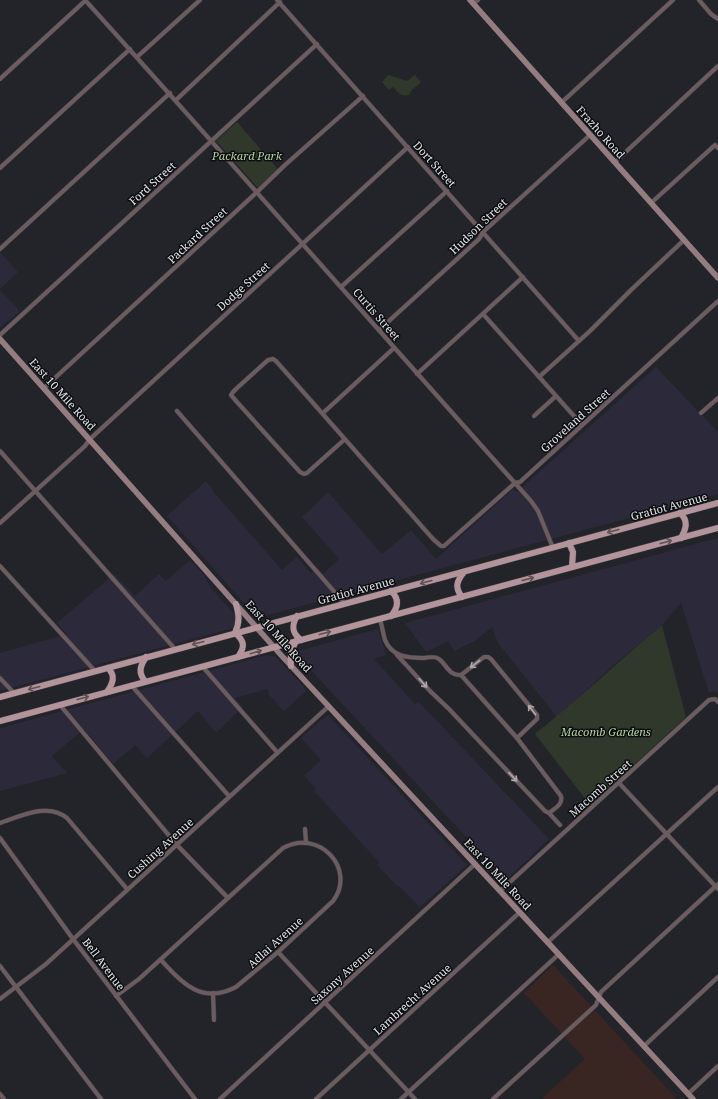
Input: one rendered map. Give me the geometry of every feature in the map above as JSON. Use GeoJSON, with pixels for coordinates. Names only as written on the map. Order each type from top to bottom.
{"type":"FeatureCollection","features":[{"type":"Feature","properties":{"kind":"main road","name":"Frazho Road"},"geometry":{"type":"LineString","coordinates":[[474,1],[590,135],[718,278]]}},
{"type":"Feature","properties":{"kind":"main road","name":"East 10 Mile Road"},"geometry":{"type":"LineString","coordinates":[[0,339],[291,666],[559,954]]}},
{"type":"Feature","properties":{"kind":"main road","name":"Gratiot Avenue"},"geometry":{"type":"LineString","coordinates":[[0,697],[718,503]]}},
{"type":"Feature","properties":{"kind":"main road"},"geometry":{"type":"LineString","coordinates":[[680,513],[685,518],[686,525],[681,538]]}},
{"type":"Feature","properties":{"kind":"main road"},"geometry":{"type":"LineString","coordinates":[[0,721],[718,528]]}},
{"type":"Feature","properties":{"kind":"main road"},"geometry":{"type":"LineString","coordinates":[[569,543],[573,552],[572,567]]}},
{"type":"Feature","properties":{"kind":"main road"},"geometry":{"type":"LineString","coordinates":[[462,597],[457,587],[458,582],[464,572]]}},
{"type":"Feature","properties":{"kind":"main road"},"geometry":{"type":"LineString","coordinates":[[391,591],[396,596],[397,602],[396,609],[391,616]]}},
{"type":"Feature","properties":{"kind":"main road"},"geometry":{"type":"LineString","coordinates":[[236,604],[239,618],[236,633],[243,645],[242,652],[238,657]]}},
{"type":"Feature","properties":{"kind":"main road"},"geometry":{"type":"LineString","coordinates":[[298,616],[293,624],[293,629],[298,641]]}},
{"type":"Feature","properties":{"kind":"main road"},"geometry":{"type":"LineString","coordinates":[[291,666],[291,652],[298,641]]}},
{"type":"Feature","properties":{"kind":"main road"},"geometry":{"type":"LineString","coordinates":[[145,682],[141,676],[140,670],[146,657]]}},
{"type":"Feature","properties":{"kind":"main road"},"geometry":{"type":"LineString","coordinates":[[107,692],[112,683],[113,677],[108,668]]}},
{"type":"Feature","properties":{"kind":"main road"},"geometry":{"type":"LineString","coordinates":[[559,954],[693,1099]]}},
{"type":"Feature","properties":{"kind":"street"},"geometry":{"type":"LineString","coordinates":[[0,79],[86,0],[130,50],[0,168]]}},
{"type":"Feature","properties":{"kind":"street"},"geometry":{"type":"LineString","coordinates":[[137,57],[200,0]]}},
{"type":"Feature","properties":{"kind":"street"},"geometry":{"type":"LineString","coordinates":[[561,102],[672,0]]}},
{"type":"Feature","properties":{"kind":"street"},"geometry":{"type":"LineString","coordinates":[[699,0],[711,14],[718,19]]}},
{"type":"Feature","properties":{"kind":"street"},"geometry":{"type":"LineString","coordinates":[[176,100],[278,1]]}},
{"type":"Feature","properties":{"kind":"street","name":"Dort Street"},"geometry":{"type":"LineString","coordinates":[[278,1],[579,340]]}},
{"type":"Feature","properties":{"kind":"street","name":"Ford Street"},"geometry":{"type":"LineString","coordinates":[[0,335],[317,44]]}},
{"type":"Feature","properties":{"kind":"street","name":"Curtis Street"},"geometry":{"type":"LineString","coordinates":[[130,50],[170,93],[515,483],[538,511],[553,548]]}},
{"type":"Feature","properties":{"kind":"street"},"geometry":{"type":"LineString","coordinates":[[615,162],[718,66]]}},
{"type":"Feature","properties":{"kind":"street"},"geometry":{"type":"LineString","coordinates":[[0,249],[170,93]]}},
{"type":"Feature","properties":{"kind":"street","name":"Packard Street"},"geometry":{"type":"LineString","coordinates":[[44,388],[285,165],[363,96]]}},
{"type":"Feature","properties":{"kind":"street","name":"Hudson Street"},"geometry":{"type":"LineString","coordinates":[[379,330],[480,239],[483,232],[590,135]]}},
{"type":"Feature","properties":{"kind":"street"},"geometry":{"type":"LineString","coordinates":[[651,203],[715,144],[718,148]]}},
{"type":"Feature","properties":{"kind":"street","name":"Dodge Street"},"geometry":{"type":"LineString","coordinates":[[0,523],[408,147]]}},
{"type":"Feature","properties":{"kind":"street"},"geometry":{"type":"LineString","coordinates":[[341,287],[446,191]]}},
{"type":"Feature","properties":{"kind":"street"},"geometry":{"type":"LineString","coordinates":[[539,377],[598,323],[638,282],[684,240]]}},
{"type":"Feature","properties":{"kind":"street"},"geometry":{"type":"LineString","coordinates":[[417,374],[523,277]]}},
{"type":"Feature","properties":{"kind":"street","name":"Groveland Street"},"geometry":{"type":"LineString","coordinates":[[345,439],[437,544],[441,546],[447,544],[515,483],[520,482],[718,301]]}},
{"type":"Feature","properties":{"kind":"street"},"geometry":{"type":"LineString","coordinates":[[483,314],[582,425]]}},
{"type":"Feature","properties":{"kind":"street"},"geometry":{"type":"LineString","coordinates":[[322,413],[394,348]]}},
{"type":"Feature","properties":{"kind":"street"},"geometry":{"type":"LineString","coordinates":[[268,360],[276,361],[345,439],[307,473],[302,474],[231,395],[268,360]]}},
{"type":"Feature","properties":{"kind":"street"},"geometry":{"type":"LineString","coordinates":[[534,416],[556,396]]}},
{"type":"Feature","properties":{"kind":"street"},"geometry":{"type":"LineString","coordinates":[[701,413],[718,398]]}},
{"type":"Feature","properties":{"kind":"street"},"geometry":{"type":"LineString","coordinates":[[177,411],[345,604]]}},
{"type":"Feature","properties":{"kind":"street"},"geometry":{"type":"LineString","coordinates":[[0,451],[175,649]]}},
{"type":"Feature","properties":{"kind":"street"},"geometry":{"type":"LineString","coordinates":[[0,566],[94,671]]}},
{"type":"Feature","properties":{"kind":"street"},"geometry":{"type":"LineString","coordinates":[[380,619],[385,640],[390,649],[560,825]]}},
{"type":"Feature","properties":{"kind":"street"},"geometry":{"type":"LineString","coordinates":[[397,655],[413,658],[432,657],[439,659],[454,675],[461,675],[484,657],[491,659],[537,715],[537,719],[517,738]]}},
{"type":"Feature","properties":{"kind":"street"},"geometry":{"type":"LineString","coordinates":[[202,666],[277,752]]}},
{"type":"Feature","properties":{"kind":"street"},"geometry":{"type":"LineString","coordinates":[[461,675],[517,738],[561,796],[562,801],[560,804],[549,813]]}},
{"type":"Feature","properties":{"kind":"street"},"geometry":{"type":"LineString","coordinates":[[0,678],[14,693]]}},
{"type":"Feature","properties":{"kind":"street"},"geometry":{"type":"LineString","coordinates":[[131,685],[229,796]]}},
{"type":"Feature","properties":{"kind":"street","name":"Macomb Street"},"geometry":{"type":"LineString","coordinates":[[500,891],[709,700],[715,699],[718,702]]}},
{"type":"Feature","properties":{"kind":"street"},"geometry":{"type":"LineString","coordinates":[[60,705],[177,845],[228,898]]}},
{"type":"Feature","properties":{"kind":"street","name":"Cushing Avenue"},"geometry":{"type":"LineString","coordinates":[[0,999],[46,964],[328,706]]}},
{"type":"Feature","properties":{"kind":"street"},"geometry":{"type":"LineString","coordinates":[[493,1099],[596,1005],[598,997],[602,991],[717,887],[619,783]]}},
{"type":"Feature","properties":{"kind":"street"},"geometry":{"type":"LineString","coordinates":[[548,942],[718,787]]}},
{"type":"Feature","properties":{"kind":"street"},"geometry":{"type":"LineString","coordinates":[[0,822],[37,811],[49,810],[62,814],[127,889]]}},
{"type":"Feature","properties":{"kind":"street"},"geometry":{"type":"LineString","coordinates":[[116,996],[161,960],[284,848],[295,843],[306,842],[306,828]]}},
{"type":"Feature","properties":{"kind":"street","name":"Bell Avenue"},"geometry":{"type":"LineString","coordinates":[[0,838],[73,939],[195,1099]]}},
{"type":"Feature","properties":{"kind":"street","name":"Adlai Avenue"},"geometry":{"type":"LineString","coordinates":[[161,960],[184,984],[197,990],[221,993],[236,987],[278,952],[330,904],[340,887],[340,874],[332,857],[325,850],[306,842]]}},
{"type":"Feature","properties":{"kind":"street","name":"Saxony Avenue"},"geometry":{"type":"LineString","coordinates":[[220,1099],[475,864]]}},
{"type":"Feature","properties":{"kind":"street","name":"Lambrecht Avenue"},"geometry":{"type":"LineString","coordinates":[[316,1099],[520,912]]}},
{"type":"Feature","properties":{"kind":"street"},"geometry":{"type":"LineString","coordinates":[[278,952],[415,1099]]}},
{"type":"Feature","properties":{"kind":"street"},"geometry":{"type":"LineString","coordinates":[[401,1099],[559,954]]}},
{"type":"Feature","properties":{"kind":"street"},"geometry":{"type":"LineString","coordinates":[[0,966],[102,1099]]}},
{"type":"Feature","properties":{"kind":"street"},"geometry":{"type":"LineString","coordinates":[[644,1046],[718,977]]}},
{"type":"Feature","properties":{"kind":"street"},"geometry":{"type":"LineString","coordinates":[[213,993],[214,1020]]}},
{"type":"Feature","properties":{"kind":"street"},"geometry":{"type":"LineString","coordinates":[[688,1094],[718,1066]]}},
{"type":"Feature","properties":{"kind":"street"},"geometry":{"type":"LineString","coordinates":[[0,1094],[4,1099]]}},
{"type":"Feature","properties":{"kind":"shaded area"},"geometry":{"type":"Polygon","coordinates":[[[0,252],[18,272],[0,289],[0,252]]]}},
{"type":"Feature","properties":{"kind":"shaded area"},"geometry":{"type":"Polygon","coordinates":[[[0,290],[20,311],[0,328],[0,290]]]}},
{"type":"Feature","properties":{"kind":"shaded area"},"geometry":{"type":"Polygon","coordinates":[[[656,367],[718,432],[718,494],[257,618],[167,516],[206,481],[213,489],[212,490],[282,570],[297,557],[311,573],[317,567],[323,574],[339,559],[302,517],[328,492],[382,554],[411,530],[436,559],[513,489],[517,492],[656,367]]]}},
{"type":"Feature","properties":{"kind":"shaded area"},"geometry":{"type":"Polygon","coordinates":[[[718,538],[718,693],[715,691],[709,693],[681,603],[662,625],[615,664],[557,717],[498,643],[492,627],[475,641],[454,651],[448,641],[426,652],[405,623],[718,538]]]}},
{"type":"Feature","properties":{"kind":"shaded area"},"geometry":{"type":"Polygon","coordinates":[[[190,560],[203,574],[211,588],[237,617],[236,624],[233,628],[0,691],[0,653],[67,634],[57,623],[114,574],[135,596],[159,574],[166,581],[190,560]]]}},
{"type":"Feature","properties":{"kind":"shaded area"},"geometry":{"type":"Polygon","coordinates":[[[378,629],[386,655],[374,659],[415,704],[419,702],[549,839],[506,880],[294,652],[378,629]]]}},
{"type":"Feature","properties":{"kind":"shaded area"},"geometry":{"type":"Polygon","coordinates":[[[267,655],[275,656],[306,691],[284,711],[269,695],[267,689],[235,698],[243,707],[216,733],[198,711],[147,758],[135,745],[113,764],[84,729],[52,756],[67,773],[0,791],[0,728],[267,655]]]}},
{"type":"Feature","properties":{"kind":"shaded area"},"geometry":{"type":"Polygon","coordinates":[[[328,715],[467,865],[420,907],[377,865],[379,862],[314,791],[316,789],[304,776],[321,760],[301,738],[328,715]]]}},
{"type":"Feature","properties":{"kind":"shaded area"},"geometry":{"type":"Polygon","coordinates":[[[553,965],[677,1099],[541,1099],[585,1059],[524,993],[553,965]]]}},
{"type":"Feature","properties":{"kind":"green space"},"geometry":{"type":"Polygon","coordinates":[[[389,75],[407,81],[415,75],[421,82],[411,91],[409,95],[404,95],[400,94],[393,87],[389,90],[382,82],[389,75]]]}},
{"type":"Feature","properties":{"kind":"green space","name":"Packard Park"},"geometry":{"type":"Polygon","coordinates":[[[237,122],[278,169],[258,188],[216,141],[237,122]]]}},
{"type":"Feature","properties":{"kind":"green space","name":"Macomb Gardens"},"geometry":{"type":"Polygon","coordinates":[[[662,625],[686,717],[590,805],[535,734],[662,625]]]}}]}
